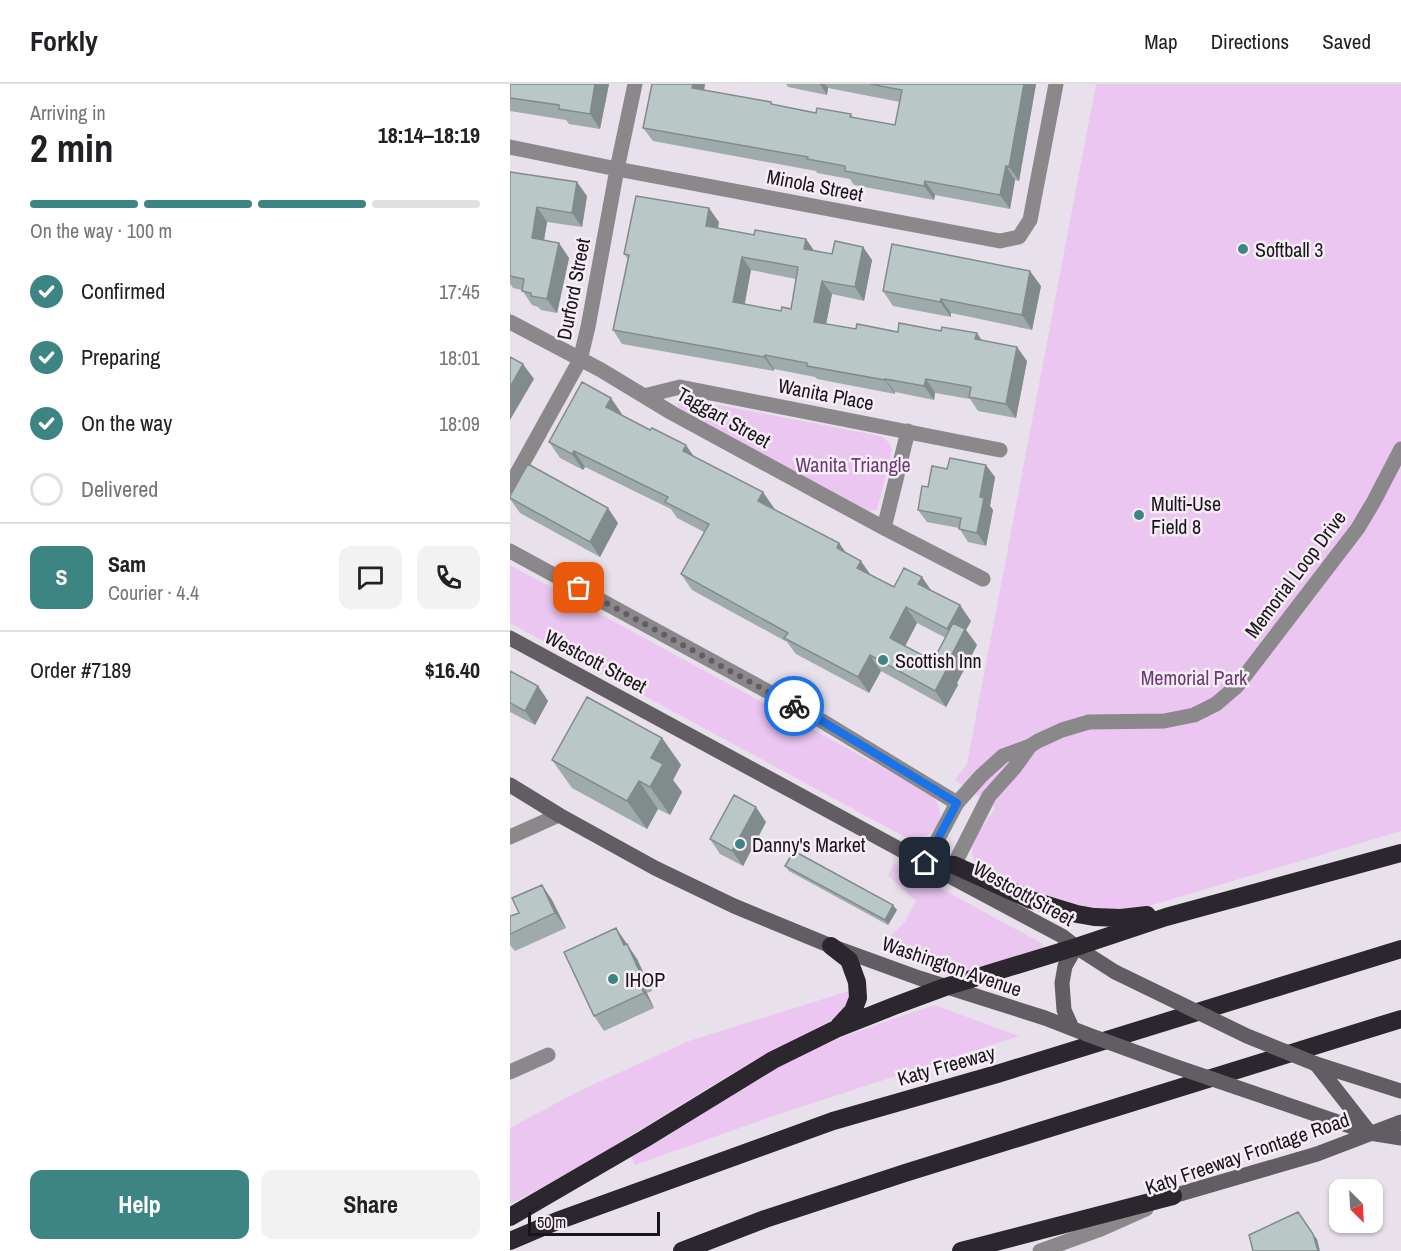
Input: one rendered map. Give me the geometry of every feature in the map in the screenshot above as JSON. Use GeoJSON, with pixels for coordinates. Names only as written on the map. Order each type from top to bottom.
{"type":"FeatureCollection","features":[{"type":"Feature","properties":{"kind":"highway"},"geometry":{"type":"LineString","coordinates":[[510,1217],[773,1060],[836,1029],[945,987],[1166,917],[1401,853]]}},
{"type":"Feature","properties":{"kind":"highway"},"geometry":{"type":"LineString","coordinates":[[925,863],[954,865],[1031,900],[1077,914],[1121,918],[1143,915],[1166,917]]}},
{"type":"Feature","properties":{"kind":"highway"},"geometry":{"type":"LineString","coordinates":[[831,946],[849,960],[858,992],[853,1011],[836,1029]]}},
{"type":"Feature","properties":{"kind":"highway","name":"Katy Freeway"},"geometry":{"type":"LineString","coordinates":[[510,1241],[557,1221],[833,1121],[997,1074],[1401,949]]}},
{"type":"Feature","properties":{"kind":"highway"},"geometry":{"type":"LineString","coordinates":[[682,1251],[765,1220],[894,1177],[1401,1019]]}},
{"type":"Feature","properties":{"kind":"highway"},"geometry":{"type":"LineString","coordinates":[[961,1251],[1173,1196]]}},
{"type":"Feature","properties":{"kind":"main road","name":"Westcott Street"},"geometry":{"type":"LineString","coordinates":[[510,638],[1062,936],[1115,972],[1247,1036],[1316,1064],[1401,1091]]}},
{"type":"Feature","properties":{"kind":"main road","name":"Washington Avenue"},"geometry":{"type":"LineString","coordinates":[[510,785],[559,815],[656,868],[734,906],[831,946],[945,987],[1045,1018],[1174,1066],[1370,1133],[1401,1138]]}},
{"type":"Feature","properties":{"kind":"main road"},"geometry":{"type":"LineString","coordinates":[[1072,1029],[1064,1010],[1062,983],[1065,966],[1076,947]]}},
{"type":"Feature","properties":{"kind":"main road"},"geometry":{"type":"LineString","coordinates":[[1316,1064],[1370,1133]]}},
{"type":"Feature","properties":{"kind":"main road","name":"Katy Freeway Frontage Road"},"geometry":{"type":"LineString","coordinates":[[1173,1196],[1317,1154],[1401,1122]]}},
{"type":"Feature","properties":{"kind":"street","name":"Durford Street"},"geometry":{"type":"LineString","coordinates":[[510,486],[580,360],[635,84]]}},
{"type":"Feature","properties":{"kind":"street","name":"Minola Street"},"geometry":{"type":"LineString","coordinates":[[510,147],[1000,241],[1019,237],[1030,220],[1056,84]]}},
{"type":"Feature","properties":{"kind":"street","name":"Taggart Street"},"geometry":{"type":"LineString","coordinates":[[510,322],[601,370],[672,413],[983,579]]}},
{"type":"Feature","properties":{"kind":"street","name":"Wanita Place"},"geometry":{"type":"LineString","coordinates":[[644,396],[680,387],[1000,450]]}},
{"type":"Feature","properties":{"kind":"street"},"geometry":{"type":"LineString","coordinates":[[884,528],[908,431]]}},
{"type":"Feature","properties":{"kind":"street","name":"Memorial Loop Drive"},"geometry":{"type":"LineString","coordinates":[[925,863],[957,803],[1003,756],[1062,730],[1089,722],[1164,721],[1194,715],[1216,704],[1237,686],[1347,543],[1374,501],[1401,449]]}},
{"type":"Feature","properties":{"kind":"street"},"geometry":{"type":"LineString","coordinates":[[510,551],[822,721],[957,803]]}},
{"type":"Feature","properties":{"kind":"street","name":"Memorial Loop Drive"},"geometry":{"type":"LineString","coordinates":[[954,865],[989,796],[1030,746]]}},
{"type":"Feature","properties":{"kind":"street"},"geometry":{"type":"LineString","coordinates":[[510,837],[559,815]]}},
{"type":"Feature","properties":{"kind":"street"},"geometry":{"type":"LineString","coordinates":[[510,1072],[548,1055]]}},
{"type":"Feature","properties":{"kind":"street","name":"Katy Freeway Frontage Road"},"geometry":{"type":"LineString","coordinates":[[1040,1251],[1101,1229],[1173,1196]]}},
{"type":"Feature","properties":{"kind":"green space","name":"Memorial Park"},"geometry":{"type":"Polygon","coordinates":[[[1096,84],[1401,84],[1401,831],[1132,911],[1077,909],[982,874],[972,851],[981,829],[995,808],[955,780],[967,764],[1096,84]]]}},
{"type":"Feature","properties":{"kind":"green space","name":"Wanita Triangle"},"geometry":{"type":"Polygon","coordinates":[[[682,398],[882,437],[892,450],[877,510],[869,511],[679,408],[677,402],[682,398]]]}},
{"type":"Feature","properties":{"kind":"green space"},"geometry":{"type":"Polygon","coordinates":[[[510,565],[931,794],[940,811],[937,826],[925,836],[905,837],[510,623],[510,565]]]}},
{"type":"Feature","properties":{"kind":"green space"},"geometry":{"type":"Polygon","coordinates":[[[894,863],[1043,944],[1043,949],[968,973],[887,939],[905,922],[916,901],[888,875],[894,863]]]}},
{"type":"Feature","properties":{"kind":"green space"},"geometry":{"type":"Polygon","coordinates":[[[849,991],[843,1009],[828,1022],[743,1067],[599,1155],[510,1204],[510,1128],[577,1092],[689,1041],[849,991]]]}},
{"type":"Feature","properties":{"kind":"green space"},"geometry":{"type":"Polygon","coordinates":[[[934,1005],[1019,1036],[770,1117],[635,1165],[630,1153],[773,1070],[836,1040],[934,1005]]]}},
{"type":"Feature","properties":{"kind":"building"},"geometry":{"type":"Polygon","coordinates":[[[510,84],[595,84],[590,114],[559,109],[559,105],[510,98],[510,84]]]}},
{"type":"Feature","properties":{"kind":"building"},"geometry":{"type":"Polygon","coordinates":[[[652,84],[693,84],[692,88],[771,102],[771,104],[816,113],[817,108],[851,114],[850,117],[895,125],[902,90],[870,84],[1024,84],[1009,167],[1006,166],[1000,195],[925,181],[924,186],[845,171],[845,166],[807,159],[808,157],[643,128],[652,84]]]}},
{"type":"Feature","properties":{"kind":"building"},"geometry":{"type":"Polygon","coordinates":[[[510,172],[577,182],[572,213],[537,207],[532,238],[559,243],[547,299],[531,296],[531,293],[522,291],[524,279],[510,276],[510,172]]]}},
{"type":"Feature","properties":{"kind":"building"},"geometry":{"type":"Polygon","coordinates":[[[636,196],[709,208],[706,226],[754,235],[755,230],[806,239],[804,249],[832,254],[835,241],[863,247],[855,287],[822,281],[814,322],[856,329],[857,324],[898,332],[899,323],[941,331],[942,327],[977,333],[975,339],[1017,347],[1006,404],[969,397],[971,387],[926,379],[924,386],[885,380],[807,366],[807,363],[765,355],[764,357],[613,330],[629,255],[624,254],[636,196]],[[742,257],[733,302],[781,311],[782,307],[791,309],[798,267],[742,257]]]}},
{"type":"Feature","properties":{"kind":"building"},"geometry":{"type":"Polygon","coordinates":[[[892,244],[1030,271],[1022,315],[941,299],[940,302],[883,291],[892,244]]]}},
{"type":"Feature","properties":{"kind":"building"},"geometry":{"type":"Polygon","coordinates":[[[510,357],[523,364],[510,387],[510,357]]]}},
{"type":"Feature","properties":{"kind":"building"},"geometry":{"type":"Polygon","coordinates":[[[582,382],[611,398],[606,407],[650,430],[652,428],[686,445],[683,451],[763,492],[758,501],[839,543],[837,548],[861,561],[857,568],[894,587],[904,568],[922,577],[918,584],[960,605],[947,629],[906,607],[890,638],[933,661],[953,623],[965,629],[935,691],[870,655],[858,677],[784,638],[788,633],[681,574],[709,524],[665,502],[668,497],[574,451],[572,454],[549,442],[582,382]]]}},
{"type":"Feature","properties":{"kind":"building"},"geometry":{"type":"Polygon","coordinates":[[[950,458],[986,465],[980,497],[984,498],[977,533],[959,529],[961,518],[918,510],[922,486],[928,487],[932,466],[947,469],[950,458]]]}},
{"type":"Feature","properties":{"kind":"building"},"geometry":{"type":"Polygon","coordinates":[[[528,464],[608,508],[590,542],[510,498],[528,464]]]}},
{"type":"Feature","properties":{"kind":"building"},"geometry":{"type":"Polygon","coordinates":[[[510,671],[538,686],[525,711],[510,703],[510,671]]]}},
{"type":"Feature","properties":{"kind":"building"},"geometry":{"type":"Polygon","coordinates":[[[587,697],[662,738],[651,758],[663,764],[650,787],[639,781],[627,801],[552,760],[587,697]]]}},
{"type":"Feature","properties":{"kind":"building"},"geometry":{"type":"Polygon","coordinates":[[[734,795],[756,807],[732,851],[710,839],[734,795]]]}},
{"type":"Feature","properties":{"kind":"building"},"geometry":{"type":"Polygon","coordinates":[[[794,851],[893,905],[885,920],[785,866],[794,851]]]}},
{"type":"Feature","properties":{"kind":"building"},"geometry":{"type":"Polygon","coordinates":[[[542,885],[555,913],[510,934],[510,916],[519,913],[512,898],[542,885]]]}},
{"type":"Feature","properties":{"kind":"building","name":"IHOP"},"geometry":{"type":"Polygon","coordinates":[[[616,928],[624,945],[627,944],[642,977],[637,979],[644,993],[594,1016],[564,952],[616,928]]]}},
{"type":"Feature","properties":{"kind":"building"},"geometry":{"type":"Polygon","coordinates":[[[1298,1212],[1313,1234],[1318,1251],[1253,1251],[1249,1235],[1298,1212]]]}},
{"type":"Feature","properties":{"kind":"way so far"},"geometry":{"type":"LineString","coordinates":[[579,588],[794,706]]}},
{"type":"Feature","properties":{"kind":"place","name":"Softball 3"},"geometry":{"type":"Point","coordinates":[1243,249]}},
{"type":"Feature","properties":{"kind":"place","name":"Multi-Use Field 8"},"geometry":{"type":"Point","coordinates":[1139,515]}},
{"type":"Feature","properties":{"kind":"place","name":"Scottish Inn"},"geometry":{"type":"Point","coordinates":[883,660]}},
{"type":"Feature","properties":{"kind":"place","name":"Danny's Market"},"geometry":{"type":"Point","coordinates":[740,844]}},
{"type":"Feature","properties":{"kind":"place","name":"IHOP"},"geometry":{"type":"Point","coordinates":[613,979]}},
{"type":"Feature","properties":{"kind":"route"},"geometry":{"type":"LineString","coordinates":[[794,706],[957,803],[925,863]]}}]}
